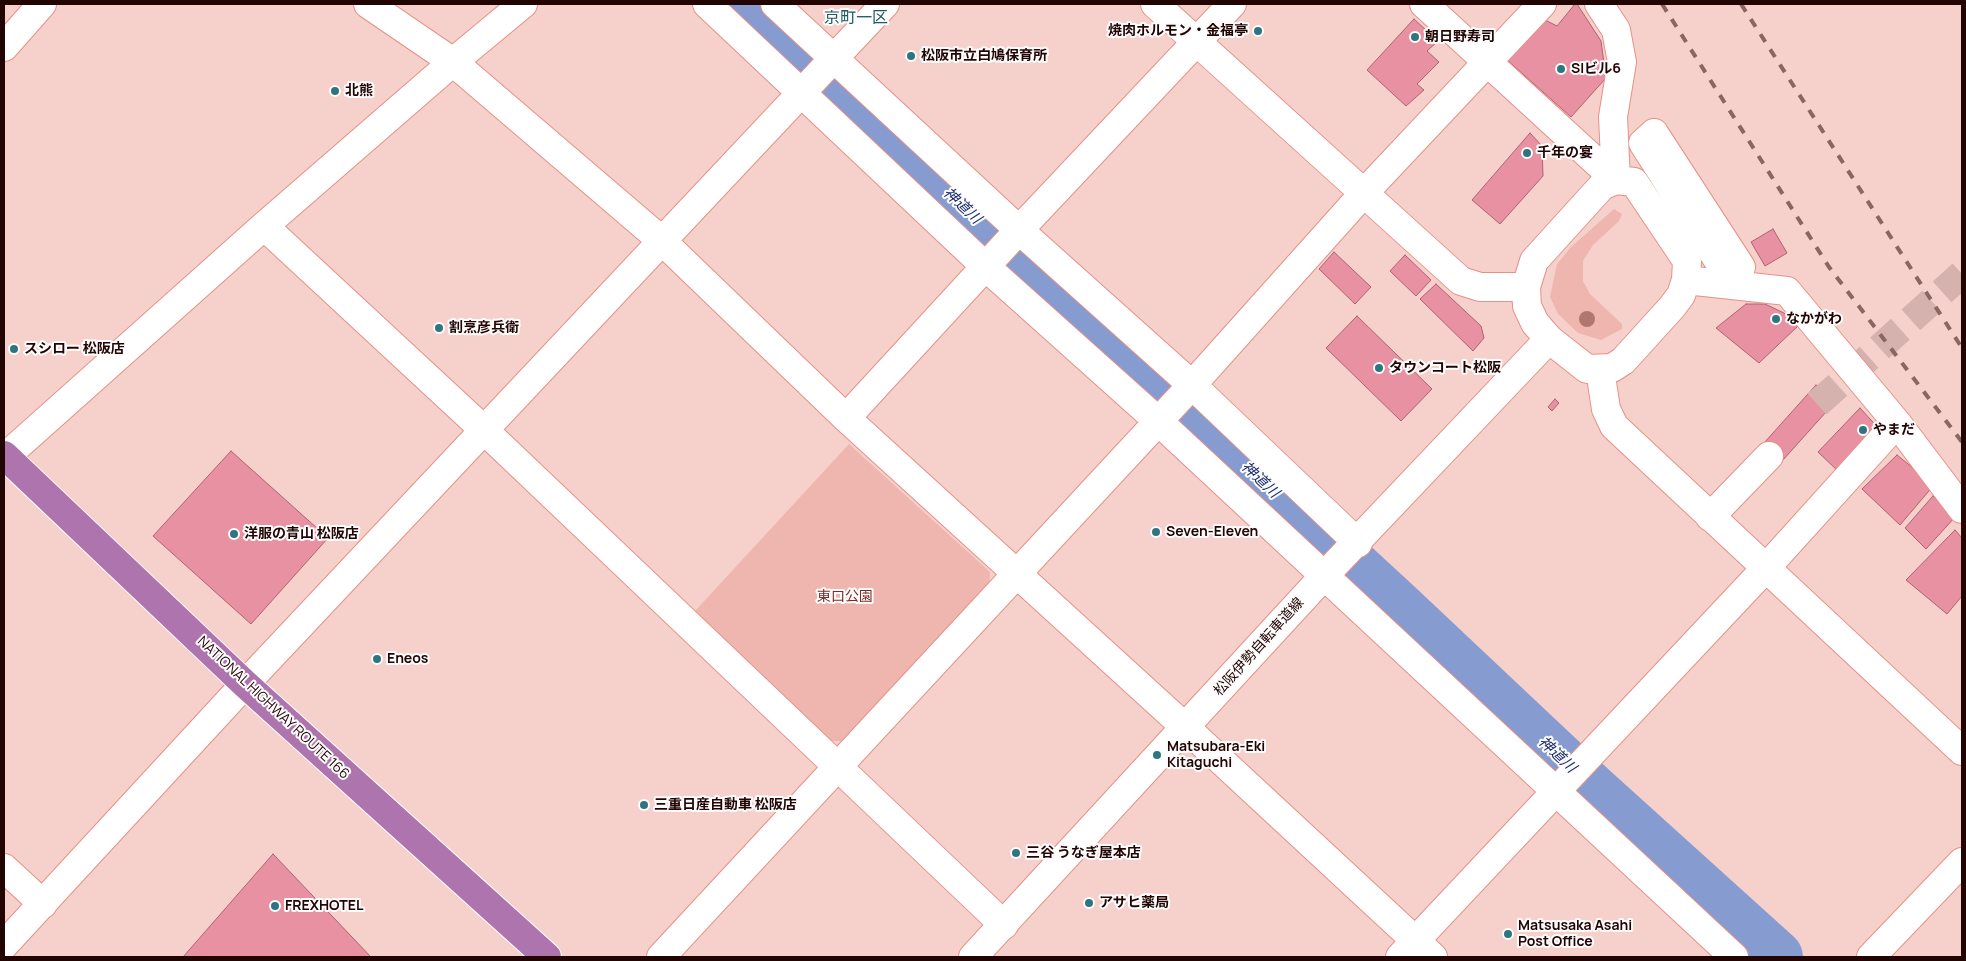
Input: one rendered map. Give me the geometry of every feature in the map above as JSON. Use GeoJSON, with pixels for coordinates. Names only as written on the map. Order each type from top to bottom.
{"type":"FeatureCollection","features":[{"type":"Feature","properties":{"kind":"highway","name":"NATIONAL HIGHWAY ROUTE 166"},"geometry":{"type":"LineString","coordinates":[[4,457],[245,684],[547,957]]}},
{"type":"Feature","properties":{"kind":"street"},"geometry":{"type":"LineString","coordinates":[[4,47],[42,4]]}},
{"type":"Feature","properties":{"kind":"street"},"geometry":{"type":"LineString","coordinates":[[368,4],[453,62],[661,240],[846,418],[1186,728],[1416,952],[1559,789],[1766,568],[1897,423]]}},
{"type":"Feature","properties":{"kind":"street"},"geometry":{"type":"LineString","coordinates":[[4,457],[264,226],[453,62],[523,4]]}},
{"type":"Feature","properties":{"kind":"street"},"geometry":{"type":"LineString","coordinates":[[707,4],[803,92],[986,267],[1158,421],[1323,577],[1559,789],[1734,957]]}},
{"type":"Feature","properties":{"kind":"street"},"geometry":{"type":"LineString","coordinates":[[775,4],[1019,230],[1192,385],[1358,542]]}},
{"type":"Feature","properties":{"kind":"street"},"geometry":{"type":"LineString","coordinates":[[4,945],[245,684],[885,4]]}},
{"type":"Feature","properties":{"kind":"street"},"geometry":{"type":"LineString","coordinates":[[1155,4],[1363,194],[1461,280],[1480,287],[1526,286]]}},
{"type":"Feature","properties":{"kind":"street"},"geometry":{"type":"LineString","coordinates":[[846,418],[1019,230],[1232,4]]}},
{"type":"Feature","properties":{"kind":"street"},"geometry":{"type":"LineString","coordinates":[[1424,4],[1616,180]]}},
{"type":"Feature","properties":{"kind":"street"},"geometry":{"type":"LineString","coordinates":[[661,957],[1192,385],[1363,194],[1542,4]]}},
{"type":"Feature","properties":{"kind":"street"},"geometry":{"type":"LineString","coordinates":[[1599,4],[1616,30],[1622,62],[1613,117],[1616,180]]}},
{"type":"Feature","properties":{"kind":"street"},"geometry":{"type":"LineString","coordinates":[[1616,180],[1634,182],[1687,261],[1686,280],[1681,295],[1672,307],[1623,362],[1612,368],[1600,370],[1587,369],[1549,339],[1534,323],[1528,306],[1526,286],[1534,261],[1602,186],[1616,180]]}},
{"type":"Feature","properties":{"kind":"street"},"geometry":{"type":"LineString","coordinates":[[264,226],[484,430],[1004,924]]}},
{"type":"Feature","properties":{"kind":"street"},"geometry":{"type":"LineString","coordinates":[[1686,280],[1786,291],[1897,423],[1962,509]]}},
{"type":"Feature","properties":{"kind":"street","name":"松阪伊勢自転車道線"},"geometry":{"type":"LineString","coordinates":[[973,957],[1186,728],[1323,577],[1549,339]]}},
{"type":"Feature","properties":{"kind":"street"},"geometry":{"type":"LineString","coordinates":[[1600,370],[1606,409],[1614,426],[1710,518],[1962,751]]}},
{"type":"Feature","properties":{"kind":"street"},"geometry":{"type":"LineString","coordinates":[[1710,518],[1769,456]]}},
{"type":"Feature","properties":{"kind":"street"},"geometry":{"type":"LineString","coordinates":[[1871,957],[1962,862]]}},
{"type":"Feature","properties":{"kind":"street"},"geometry":{"type":"LineString","coordinates":[[4,868],[43,904]]}},
{"type":"Feature","properties":{"kind":"green space"},"geometry":{"type":"Polygon","coordinates":[[[1614,209],[1622,214],[1619,221],[1593,245],[1583,261],[1583,281],[1590,294],[1622,324],[1622,329],[1601,340],[1578,333],[1558,314],[1550,297],[1557,264],[1571,247],[1614,209]]]}},
{"type":"Feature","properties":{"kind":"green space","name":"東口公園"},"geometry":{"type":"Polygon","coordinates":[[[849,444],[990,572],[989,591],[847,741],[827,741],[695,611],[849,444]]]}},
{"type":"Feature","properties":{"kind":"building","name":"SIビル6"},"geometry":{"type":"Polygon","coordinates":[[[1577,4],[1601,41],[1606,78],[1571,117],[1506,59],[1545,20],[1557,26],[1577,4]]]}},
{"type":"Feature","properties":{"kind":"building"},"geometry":{"type":"Polygon","coordinates":[[[1414,19],[1438,41],[1427,51],[1439,62],[1417,84],[1424,90],[1406,106],[1367,70],[1414,19]]]}},
{"type":"Feature","properties":{"kind":"building"},"geometry":{"type":"Polygon","coordinates":[[[1530,133],[1542,146],[1543,176],[1500,224],[1472,200],[1530,133]]]}},
{"type":"Feature","properties":{"kind":"building"},"geometry":{"type":"Polygon","coordinates":[[[1773,229],[1787,253],[1765,266],[1751,242],[1773,229]]]}},
{"type":"Feature","properties":{"kind":"building"},"geometry":{"type":"Polygon","coordinates":[[[1334,252],[1371,287],[1355,304],[1319,269],[1334,252]]]}},
{"type":"Feature","properties":{"kind":"building"},"geometry":{"type":"Polygon","coordinates":[[[1405,255],[1431,280],[1416,296],[1390,271],[1405,255]]]}},
{"type":"Feature","properties":{"kind":"building"},"geometry":{"type":"Polygon","coordinates":[[[1436,284],[1481,326],[1484,338],[1473,351],[1420,299],[1436,284]]]}},
{"type":"Feature","properties":{"kind":"building"},"geometry":{"type":"Polygon","coordinates":[[[1746,304],[1765,304],[1784,313],[1799,325],[1759,363],[1716,328],[1746,304]]]}},
{"type":"Feature","properties":{"kind":"building","name":"タウンコート松阪"},"geometry":{"type":"Polygon","coordinates":[[[1357,316],[1432,389],[1401,421],[1326,348],[1357,316]]]}},
{"type":"Feature","properties":{"kind":"building"},"geometry":{"type":"Polygon","coordinates":[[[1816,385],[1835,402],[1783,460],[1764,443],[1816,385]]]}},
{"type":"Feature","properties":{"kind":"building"},"geometry":{"type":"Polygon","coordinates":[[[1555,399],[1559,403],[1552,411],[1548,407],[1555,399]]]}},
{"type":"Feature","properties":{"kind":"building"},"geometry":{"type":"Polygon","coordinates":[[[1860,408],[1881,431],[1840,473],[1818,452],[1860,408]]]}},
{"type":"Feature","properties":{"kind":"building"},"geometry":{"type":"Polygon","coordinates":[[[231,451],[328,538],[251,624],[153,536],[231,451]]]}},
{"type":"Feature","properties":{"kind":"building"},"geometry":{"type":"Polygon","coordinates":[[[1897,455],[1934,485],[1900,525],[1862,489],[1897,455]]]}},
{"type":"Feature","properties":{"kind":"building"},"geometry":{"type":"Polygon","coordinates":[[[1933,496],[1956,516],[1926,549],[1905,528],[1933,496]]]}},
{"type":"Feature","properties":{"kind":"building"},"geometry":{"type":"Polygon","coordinates":[[[1955,530],[1962,538],[1962,596],[1947,614],[1906,580],[1955,530]]]}},
{"type":"Feature","properties":{"kind":"building","name":"FREXHOTEL"},"geometry":{"type":"Polygon","coordinates":[[[273,854],[371,957],[183,957],[273,854]]]}},
{"type":"Feature","properties":{"kind":"waterway","name":"神道川"},"geometry":{"type":"LineString","coordinates":[[743,4],[1398,608],[1591,790],[1776,957]]}},
{"type":"Feature","properties":{"kind":"tunnel"},"geometry":{"type":"LineString","coordinates":[[1817,404],[1962,274]]}},
{"type":"Feature","properties":{"kind":"railway"},"geometry":{"type":"LineString","coordinates":[[1662,4],[1829,267],[1962,442]]}},
{"type":"Feature","properties":{"kind":"railway"},"geometry":{"type":"LineString","coordinates":[[1741,4],[1962,348]]}},
{"type":"Feature","properties":{"kind":"place","name":"焼肉ホルモン・金福亭"},"geometry":{"type":"Point","coordinates":[1258,31]}},
{"type":"Feature","properties":{"kind":"place","name":"朝日野寿司"},"geometry":{"type":"Point","coordinates":[1415,37]}},
{"type":"Feature","properties":{"kind":"place","name":"松阪市立白鳩保育所"},"geometry":{"type":"Point","coordinates":[911,56]}},
{"type":"Feature","properties":{"kind":"place","name":"SIビル6"},"geometry":{"type":"Point","coordinates":[1561,69]}},
{"type":"Feature","properties":{"kind":"place","name":"北熊"},"geometry":{"type":"Point","coordinates":[335,91]}},
{"type":"Feature","properties":{"kind":"place","name":"千年の宴"},"geometry":{"type":"Point","coordinates":[1527,153]}},
{"type":"Feature","properties":{"kind":"place","name":"なかがわ"},"geometry":{"type":"Point","coordinates":[1776,319]}},
{"type":"Feature","properties":{"kind":"place","name":"割烹彦兵衛"},"geometry":{"type":"Point","coordinates":[439,328]}},
{"type":"Feature","properties":{"kind":"place","name":"スシロー 松阪店"},"geometry":{"type":"Point","coordinates":[14,349]}},
{"type":"Feature","properties":{"kind":"place","name":"タウンコート松阪"},"geometry":{"type":"Point","coordinates":[1379,368]}},
{"type":"Feature","properties":{"kind":"place","name":"やまだ"},"geometry":{"type":"Point","coordinates":[1863,430]}},
{"type":"Feature","properties":{"kind":"place","name":"Seven-Eleven"},"geometry":{"type":"Point","coordinates":[1156,532]}},
{"type":"Feature","properties":{"kind":"place","name":"洋服の青山 松阪店"},"geometry":{"type":"Point","coordinates":[234,534]}},
{"type":"Feature","properties":{"kind":"place","name":"Eneos"},"geometry":{"type":"Point","coordinates":[377,659]}},
{"type":"Feature","properties":{"kind":"place","name":"Matsubara-Eki Kitaguchi"},"geometry":{"type":"Point","coordinates":[1157,755]}},
{"type":"Feature","properties":{"kind":"place","name":"三重日産自動車 松阪店"},"geometry":{"type":"Point","coordinates":[644,805]}},
{"type":"Feature","properties":{"kind":"place","name":"三谷 うなぎ屋本店"},"geometry":{"type":"Point","coordinates":[1016,853]}},
{"type":"Feature","properties":{"kind":"place","name":"アサヒ薬局"},"geometry":{"type":"Point","coordinates":[1089,903]}},
{"type":"Feature","properties":{"kind":"place","name":"FREXHOTEL"},"geometry":{"type":"Point","coordinates":[275,906]}},
{"type":"Feature","properties":{"kind":"place","name":"Matsusaka Asahi Post Office"},"geometry":{"type":"Point","coordinates":[1508,934]}},
{"type":"Feature","properties":{"kind":"district","name":"京町一区"},"geometry":{"type":"Point","coordinates":[856,19]}}]}
